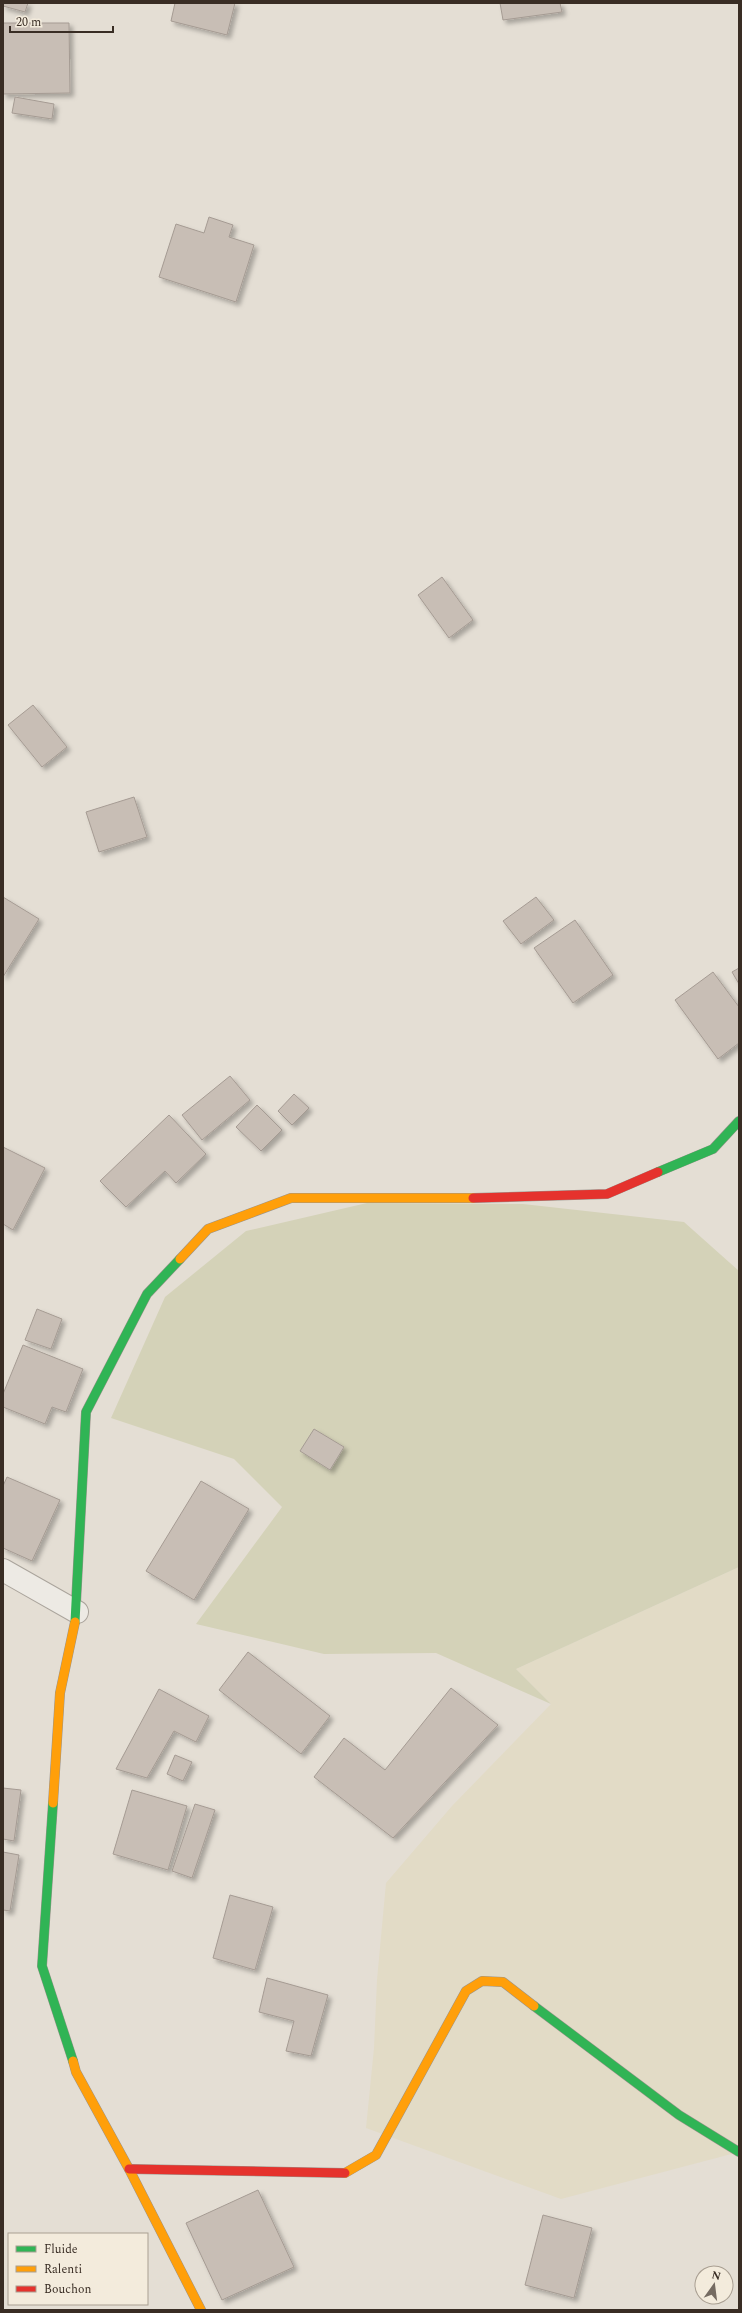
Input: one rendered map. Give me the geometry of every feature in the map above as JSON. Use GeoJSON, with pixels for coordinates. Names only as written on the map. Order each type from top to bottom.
{"type":"FeatureCollection","features":[{"type":"Feature","properties":{"kind":"street"},"geometry":{"type":"LineString","coordinates":[[201,2310],[129,2168],[76,2072],[42,1966],[60,1694],[78,1612],[86,1412],[147,1294],[208,1229],[291,1198],[472,1198],[607,1194],[713,1149],[739,1121]]}},
{"type":"Feature","properties":{"kind":"street"},"geometry":{"type":"LineString","coordinates":[[3,1570],[78,1612]]}},
{"type":"Feature","properties":{"kind":"street"},"geometry":{"type":"LineString","coordinates":[[129,2168],[346,2173],[376,2155],[466,1991],[482,1981],[503,1982],[680,2115],[739,2152]]}},
{"type":"Feature","properties":{"kind":"shaded area"},"geometry":{"type":"Polygon","coordinates":[[[367,1203],[523,1204],[684,1222],[739,1271],[739,1567],[516,1669],[551,1704],[436,1653],[324,1654],[196,1624],[282,1507],[234,1459],[111,1418],[165,1297],[246,1231],[367,1203]]]}},
{"type":"Feature","properties":{"kind":"shaded area"},"geometry":{"type":"Polygon","coordinates":[[[739,1567],[739,2152],[561,2199],[366,2128],[374,2048],[377,1980],[386,1883],[452,1806],[551,1704],[516,1669],[739,1567]]]}},
{"type":"Feature","properties":{"kind":"building"},"geometry":{"type":"Polygon","coordinates":[[[3,3],[28,3],[25,12],[3,6],[3,3]]]}},
{"type":"Feature","properties":{"kind":"building"},"geometry":{"type":"Polygon","coordinates":[[[175,3],[235,3],[227,35],[171,21],[175,3]]]}},
{"type":"Feature","properties":{"kind":"building"},"geometry":{"type":"Polygon","coordinates":[[[500,3],[560,3],[562,12],[503,20],[500,3]]]}},
{"type":"Feature","properties":{"kind":"building"},"geometry":{"type":"Polygon","coordinates":[[[3,23],[69,23],[70,93],[3,94],[3,23]]]}},
{"type":"Feature","properties":{"kind":"building"},"geometry":{"type":"Polygon","coordinates":[[[15,97],[54,104],[52,119],[12,113],[15,97]]]}},
{"type":"Feature","properties":{"kind":"building"},"geometry":{"type":"Polygon","coordinates":[[[209,217],[233,225],[229,237],[254,245],[236,302],[159,277],[176,224],[204,233],[209,217]]]}},
{"type":"Feature","properties":{"kind":"building"},"geometry":{"type":"Polygon","coordinates":[[[442,577],[473,620],[449,638],[418,595],[442,577]]]}},
{"type":"Feature","properties":{"kind":"building"},"geometry":{"type":"Polygon","coordinates":[[[33,705],[67,747],[42,767],[8,725],[33,705]]]}},
{"type":"Feature","properties":{"kind":"building"},"geometry":{"type":"Polygon","coordinates":[[[134,797],[147,837],[99,852],[86,812],[134,797]]]}},
{"type":"Feature","properties":{"kind":"building"},"geometry":{"type":"Polygon","coordinates":[[[3,897],[39,919],[3,977],[3,897]]]}},
{"type":"Feature","properties":{"kind":"building"},"geometry":{"type":"Polygon","coordinates":[[[536,897],[554,920],[521,944],[503,921],[536,897]]]}},
{"type":"Feature","properties":{"kind":"building"},"geometry":{"type":"Polygon","coordinates":[[[575,920],[613,975],[573,1003],[534,948],[575,920]]]}},
{"type":"Feature","properties":{"kind":"building"},"geometry":{"type":"Polygon","coordinates":[[[739,968],[739,984],[732,972],[739,968]]]}},
{"type":"Feature","properties":{"kind":"building"},"geometry":{"type":"Polygon","coordinates":[[[713,972],[739,1007],[739,1043],[718,1059],[675,1000],[713,972]]]}},
{"type":"Feature","properties":{"kind":"building"},"geometry":{"type":"Polygon","coordinates":[[[230,1076],[250,1100],[202,1140],[182,1115],[230,1076]]]}},
{"type":"Feature","properties":{"kind":"building"},"geometry":{"type":"Polygon","coordinates":[[[294,1094],[309,1108],[292,1125],[278,1111],[294,1094]]]}},
{"type":"Feature","properties":{"kind":"building"},"geometry":{"type":"Polygon","coordinates":[[[257,1105],[282,1130],[261,1151],[236,1127],[257,1105]]]}},
{"type":"Feature","properties":{"kind":"building"},"geometry":{"type":"Polygon","coordinates":[[[169,1115],[206,1154],[176,1183],[165,1171],[126,1207],[100,1181],[169,1115]]]}},
{"type":"Feature","properties":{"kind":"building"},"geometry":{"type":"Polygon","coordinates":[[[3,1147],[45,1168],[13,1230],[3,1224],[3,1147]]]}},
{"type":"Feature","properties":{"kind":"building"},"geometry":{"type":"Polygon","coordinates":[[[37,1309],[62,1319],[51,1349],[25,1340],[37,1309]]]}},
{"type":"Feature","properties":{"kind":"building"},"geometry":{"type":"Polygon","coordinates":[[[23,1345],[83,1369],[66,1412],[52,1407],[45,1424],[3,1407],[3,1394],[23,1345]]]}},
{"type":"Feature","properties":{"kind":"building"},"geometry":{"type":"Polygon","coordinates":[[[314,1429],[344,1447],[330,1470],[300,1451],[314,1429]]]}},
{"type":"Feature","properties":{"kind":"building"},"geometry":{"type":"Polygon","coordinates":[[[7,1477],[60,1500],[32,1561],[3,1548],[3,1486],[7,1477]]]}},
{"type":"Feature","properties":{"kind":"building"},"geometry":{"type":"Polygon","coordinates":[[[201,1481],[249,1509],[194,1600],[146,1571],[201,1481]]]}},
{"type":"Feature","properties":{"kind":"building"},"geometry":{"type":"Polygon","coordinates":[[[248,1652],[330,1716],[301,1754],[219,1690],[248,1652]]]}},
{"type":"Feature","properties":{"kind":"building"},"geometry":{"type":"Polygon","coordinates":[[[451,1688],[498,1725],[393,1838],[314,1777],[344,1738],[385,1770],[451,1688]]]}},
{"type":"Feature","properties":{"kind":"building"},"geometry":{"type":"Polygon","coordinates":[[[159,1689],[209,1716],[196,1742],[174,1731],[147,1778],[116,1769],[159,1689]]]}},
{"type":"Feature","properties":{"kind":"building"},"geometry":{"type":"Polygon","coordinates":[[[175,1755],[192,1762],[183,1781],[167,1774],[175,1755]]]}},
{"type":"Feature","properties":{"kind":"building"},"geometry":{"type":"Polygon","coordinates":[[[3,1788],[21,1790],[14,1841],[3,1839],[3,1788]]]}},
{"type":"Feature","properties":{"kind":"building"},"geometry":{"type":"Polygon","coordinates":[[[132,1790],[187,1806],[168,1870],[113,1854],[132,1790]]]}},
{"type":"Feature","properties":{"kind":"building"},"geometry":{"type":"Polygon","coordinates":[[[195,1804],[215,1810],[192,1878],[172,1871],[195,1804]]]}},
{"type":"Feature","properties":{"kind":"building"},"geometry":{"type":"Polygon","coordinates":[[[3,1852],[19,1855],[10,1911],[3,1910],[3,1852]]]}},
{"type":"Feature","properties":{"kind":"building"},"geometry":{"type":"Polygon","coordinates":[[[230,1895],[273,1907],[255,1970],[213,1958],[230,1895]]]}},
{"type":"Feature","properties":{"kind":"building"},"geometry":{"type":"Polygon","coordinates":[[[267,1978],[328,1995],[311,2056],[286,2051],[294,2021],[259,2012],[267,1978]]]}},
{"type":"Feature","properties":{"kind":"building"},"geometry":{"type":"Polygon","coordinates":[[[258,2190],[294,2267],[222,2300],[186,2223],[258,2190]]]}},
{"type":"Feature","properties":{"kind":"building"},"geometry":{"type":"Polygon","coordinates":[[[543,2215],[592,2228],[574,2298],[525,2285],[543,2215]]]}},
{"type":"Feature","properties":{"kind":"traffic: fast"},"geometry":{"type":"LineString","coordinates":[[658,1172],[713,1149],[739,1121]]}},
{"type":"Feature","properties":{"kind":"traffic: fast"},"geometry":{"type":"LineString","coordinates":[[75,1622],[86,1412],[147,1294],[180,1259]]}},
{"type":"Feature","properties":{"kind":"traffic: fast"},"geometry":{"type":"LineString","coordinates":[[53,1803],[42,1966],[73,2061]]}},
{"type":"Feature","properties":{"kind":"traffic: fast"},"geometry":{"type":"LineString","coordinates":[[534,2006],[679,2115],[739,2152]]}},
{"type":"Feature","properties":{"kind":"traffic: slow"},"geometry":{"type":"LineString","coordinates":[[180,1259],[208,1229],[291,1198],[473,1198]]}},
{"type":"Feature","properties":{"kind":"traffic: slow"},"geometry":{"type":"LineString","coordinates":[[53,1803],[60,1693],[75,1622]]}},
{"type":"Feature","properties":{"kind":"traffic: slow"},"geometry":{"type":"LineString","coordinates":[[345,2173],[376,2155],[466,1991],[482,1981],[503,1982],[534,2006]]}},
{"type":"Feature","properties":{"kind":"traffic: slow"},"geometry":{"type":"LineString","coordinates":[[73,2061],[76,2072],[129,2169],[201,2310]]}},
{"type":"Feature","properties":{"kind":"traffic: jam"},"geometry":{"type":"LineString","coordinates":[[473,1198],[607,1194],[658,1172]]}},
{"type":"Feature","properties":{"kind":"traffic: jam"},"geometry":{"type":"LineString","coordinates":[[129,2169],[345,2173]]}}]}
